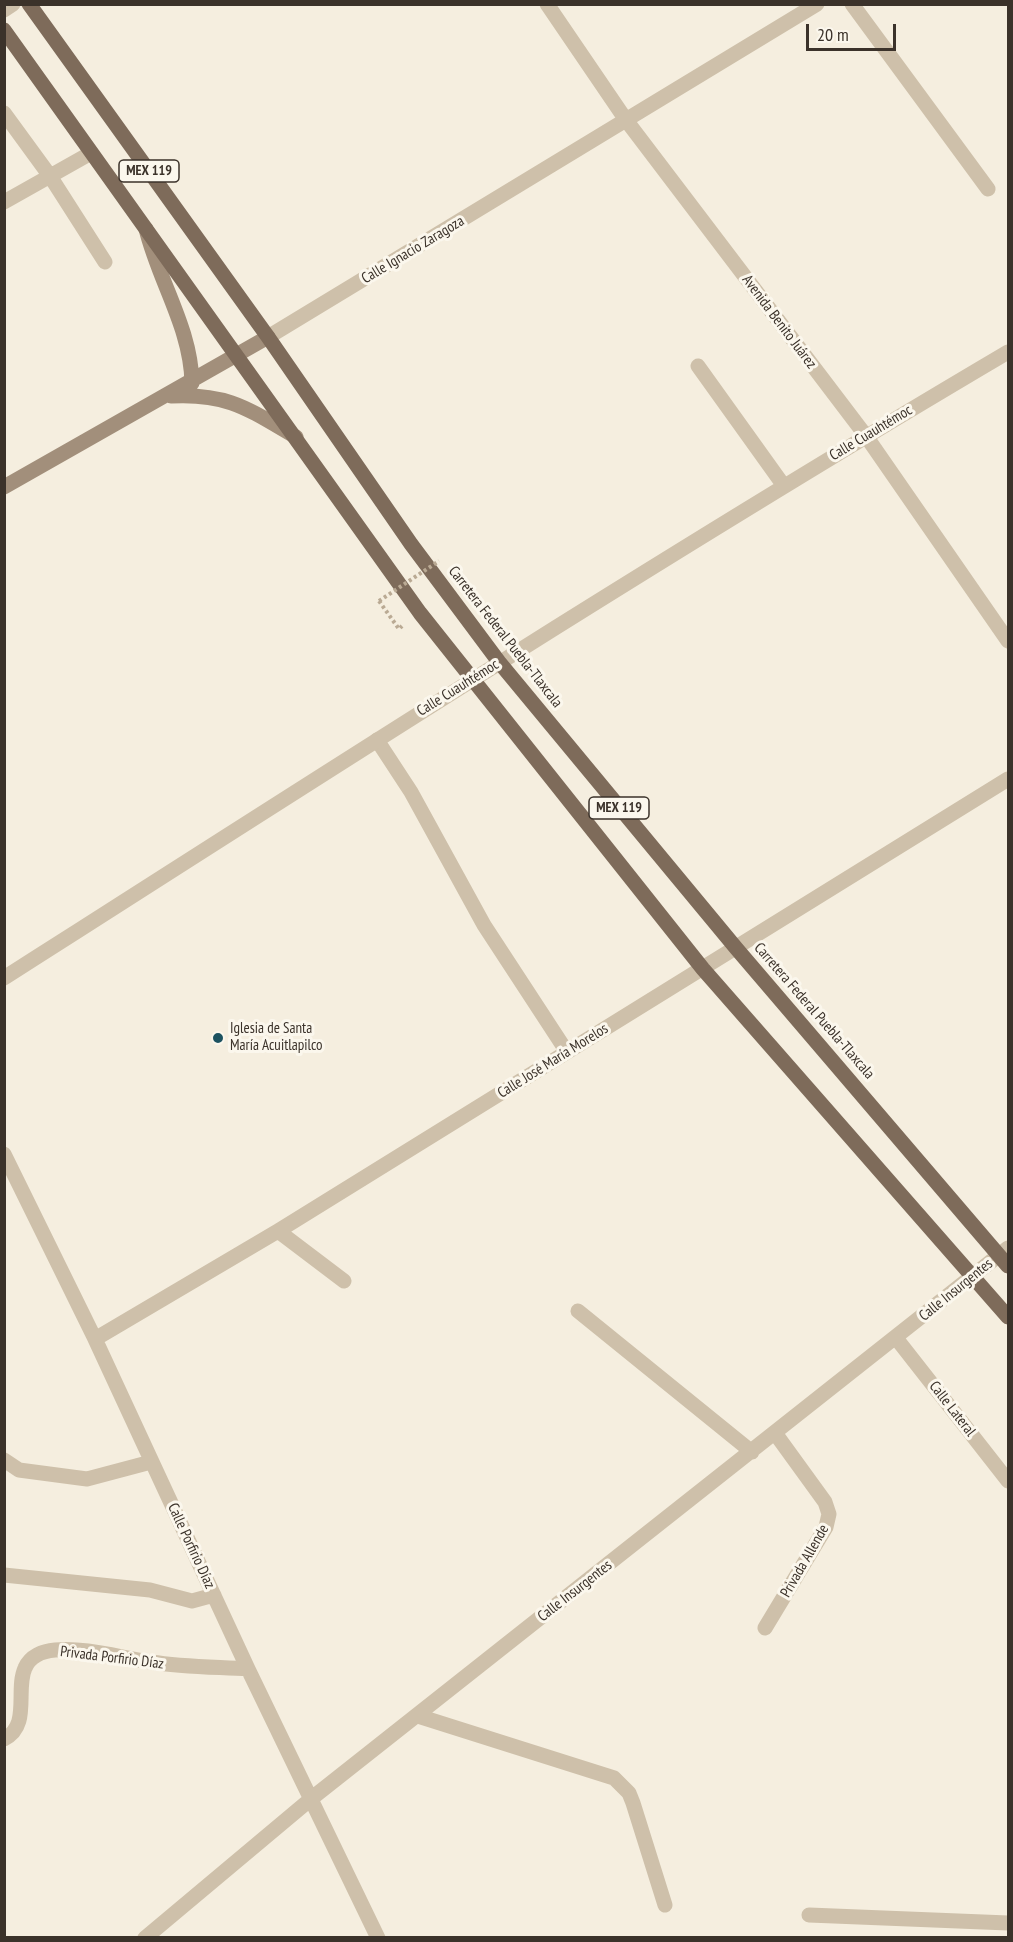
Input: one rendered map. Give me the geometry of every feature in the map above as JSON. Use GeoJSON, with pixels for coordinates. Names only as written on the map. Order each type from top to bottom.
{"type":"FeatureCollection","features":[{"type":"Feature","properties":{"kind":"main road","name":"Carretera Federal Puebla-Tlaxcala"},"geometry":{"type":"LineString","coordinates":[[29,4],[268,337],[411,543],[499,662],[735,948],[1006,1257]]}},
{"type":"Feature","properties":{"kind":"main road","name":"MEX 119"},"geometry":{"type":"LineString","coordinates":[[4,30],[470,679],[703,969],[1008,1317]]}},
{"type":"Feature","properties":{"kind":"main road"},"geometry":{"type":"LineString","coordinates":[[146,226],[164,286],[188,344],[192,383]]}},
{"type":"Feature","properties":{"kind":"main road","name":"Calle Ignacio Zaragoza"},"geometry":{"type":"LineString","coordinates":[[4,487],[192,383],[268,337]]}},
{"type":"Feature","properties":{"kind":"main road"},"geometry":{"type":"LineString","coordinates":[[168,396],[208,396],[240,404],[296,437]]}},
{"type":"Feature","properties":{"kind":"street"},"geometry":{"type":"LineString","coordinates":[[4,10],[13,4]]}},
{"type":"Feature","properties":{"kind":"street","name":"Avenida Benito Juárez"},"geometry":{"type":"LineString","coordinates":[[547,4],[626,120],[866,436],[1008,641]]}},
{"type":"Feature","properties":{"kind":"street","name":"Calle Ignacio Zaragoza"},"geometry":{"type":"LineString","coordinates":[[268,337],[817,4]]}},
{"type":"Feature","properties":{"kind":"street"},"geometry":{"type":"LineString","coordinates":[[852,4],[988,189]]}},
{"type":"Feature","properties":{"kind":"street"},"geometry":{"type":"LineString","coordinates":[[4,113],[50,176],[105,262]]}},
{"type":"Feature","properties":{"kind":"street"},"geometry":{"type":"LineString","coordinates":[[4,202],[91,153]]}},
{"type":"Feature","properties":{"kind":"street","name":"Calle Cuauhtémoc"},"geometry":{"type":"LineString","coordinates":[[4,978],[470,679],[866,436],[1008,352]]}},
{"type":"Feature","properties":{"kind":"street"},"geometry":{"type":"LineString","coordinates":[[698,366],[784,486]]}},
{"type":"Feature","properties":{"kind":"street"},"geometry":{"type":"LineString","coordinates":[[377,740],[411,792],[484,926],[567,1053]]}},
{"type":"Feature","properties":{"kind":"street","name":"Calle José María Morelos"},"geometry":{"type":"LineString","coordinates":[[95,1339],[278,1231],[1008,779]]}},
{"type":"Feature","properties":{"kind":"street","name":"Calle Porfirio Díaz"},"geometry":{"type":"LineString","coordinates":[[4,1155],[95,1339],[248,1669],[378,1938]]}},
{"type":"Feature","properties":{"kind":"street"},"geometry":{"type":"LineString","coordinates":[[278,1231],[344,1281]]}},
{"type":"Feature","properties":{"kind":"street","name":"Calle Insurgentes"},"geometry":{"type":"LineString","coordinates":[[145,1938],[312,1798],[974,1276],[1006,1257]]}},
{"type":"Feature","properties":{"kind":"street"},"geometry":{"type":"LineString","coordinates":[[578,1311],[752,1452]]}},
{"type":"Feature","properties":{"kind":"street","name":"Calle Lateral"},"geometry":{"type":"LineString","coordinates":[[896,1338],[1008,1481]]}},
{"type":"Feature","properties":{"kind":"street","name":"Privada Allende"},"geometry":{"type":"LineString","coordinates":[[765,1628],[826,1527],[829,1514],[825,1502],[775,1433]]}},
{"type":"Feature","properties":{"kind":"street"},"geometry":{"type":"LineString","coordinates":[[4,1460],[20,1470],[87,1479],[151,1462]]}},
{"type":"Feature","properties":{"kind":"street"},"geometry":{"type":"LineString","coordinates":[[4,1575],[150,1590],[192,1601],[214,1595]]}},
{"type":"Feature","properties":{"kind":"street","name":"Privada Porfirio Díaz"},"geometry":{"type":"LineString","coordinates":[[4,1739],[13,1734],[20,1720],[24,1669],[30,1659],[40,1653],[65,1650],[177,1666],[248,1669]]}},
{"type":"Feature","properties":{"kind":"street"},"geometry":{"type":"LineString","coordinates":[[418,1716],[614,1778],[629,1793],[665,1905]]}},
{"type":"Feature","properties":{"kind":"street"},"geometry":{"type":"LineString","coordinates":[[809,1915],[1008,1923]]}},
{"type":"Feature","properties":{"kind":"path"},"geometry":{"type":"LineString","coordinates":[[399,628],[380,601],[439,561]]}},
{"type":"Feature","properties":{"kind":"place","name":"Iglesia de Santa María Acuitlapilco"},"geometry":{"type":"Point","coordinates":[218,1038]}}]}
